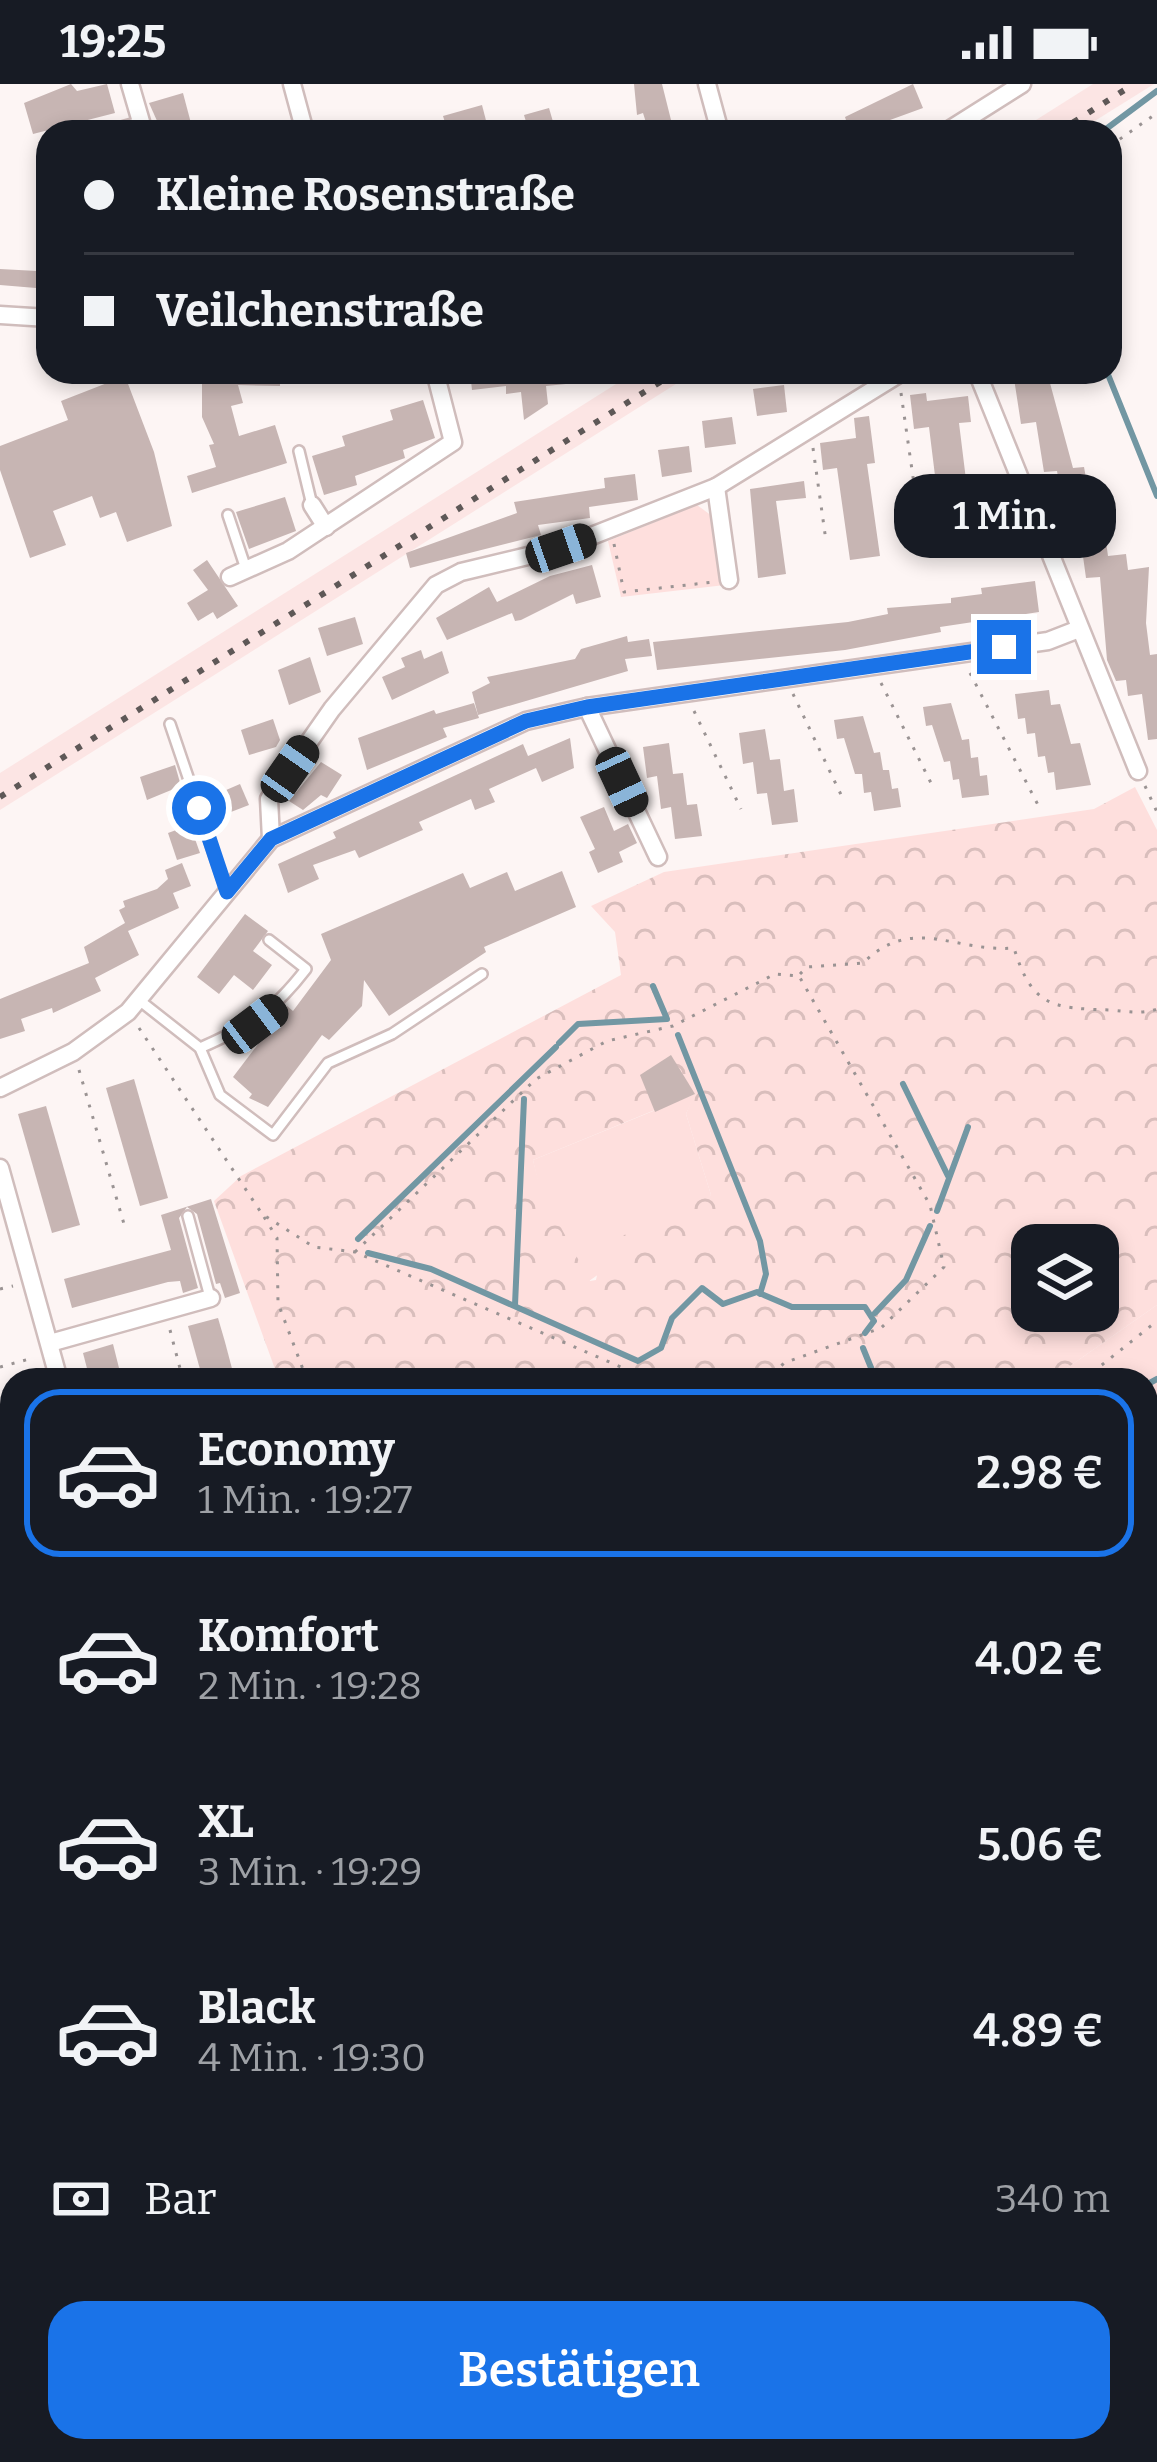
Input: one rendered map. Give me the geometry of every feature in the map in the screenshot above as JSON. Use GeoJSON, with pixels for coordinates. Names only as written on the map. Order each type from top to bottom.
{"type":"FeatureCollection","features":[{"type":"Feature","properties":{"kind":"street"},"geometry":{"type":"LineString","coordinates":[[130,84],[140,120]]}},
{"type":"Feature","properties":{"kind":"street"},"geometry":{"type":"LineString","coordinates":[[292,84],[302,120]]}},
{"type":"Feature","properties":{"kind":"street"},"geometry":{"type":"LineString","coordinates":[[706,84],[716,120]]}},
{"type":"Feature","properties":{"kind":"street"},"geometry":{"type":"LineString","coordinates":[[965,120],[1022,84]]}},
{"type":"Feature","properties":{"kind":"street"},"geometry":{"type":"LineString","coordinates":[[0,315],[36,317]]}},
{"type":"Feature","properties":{"kind":"street"},"geometry":{"type":"LineString","coordinates":[[238,573],[326,527],[453,442],[438,384]]}},
{"type":"Feature","properties":{"kind":"street"},"geometry":{"type":"LineString","coordinates":[[271,839],[269,799],[416,603],[460,572],[610,531],[716,487],[882,384]]}},
{"type":"Feature","properties":{"kind":"street"},"geometry":{"type":"LineString","coordinates":[[982,384],[1138,771]]}},
{"type":"Feature","properties":{"kind":"street"},"geometry":{"type":"LineString","coordinates":[[716,487],[729,580]]}},
{"type":"Feature","properties":{"kind":"street"},"geometry":{"type":"LineString","coordinates":[[311,505],[326,527]]}},
{"type":"Feature","properties":{"kind":"street"},"geometry":{"type":"LineString","coordinates":[[0,1088],[74,1052],[134,1006],[271,839],[526,721],[587,707],[1048,640],[1079,629]]}},
{"type":"Feature","properties":{"kind":"street"},"geometry":{"type":"LineString","coordinates":[[587,707],[658,857]]}},
{"type":"Feature","properties":{"kind":"street"},"geometry":{"type":"LineString","coordinates":[[0,1168],[56,1368]]}},
{"type":"Feature","properties":{"kind":"street"},"geometry":{"type":"LineString","coordinates":[[51,1348],[211,1298]]}},
{"type":"Feature","properties":{"kind":"lane"},"geometry":{"type":"LineString","coordinates":[[299,451],[311,505]]}},
{"type":"Feature","properties":{"kind":"lane"},"geometry":{"type":"LineString","coordinates":[[228,515],[238,573]]}},
{"type":"Feature","properties":{"kind":"lane"},"geometry":{"type":"LineString","coordinates":[[170,724],[227,892]]}},
{"type":"Feature","properties":{"kind":"lane"},"geometry":{"type":"LineString","coordinates":[[200,1048],[255,1024],[277,1007],[306,970],[269,940]]}},
{"type":"Feature","properties":{"kind":"lane"},"geometry":{"type":"LineString","coordinates":[[134,1006],[200,1048],[220,1095],[273,1136],[328,1063],[392,1034],[482,974]]}},
{"type":"Feature","properties":{"kind":"lane"},"geometry":{"type":"LineString","coordinates":[[188,1216],[211,1298]]}},
{"type":"Feature","properties":{"kind":"path"},"geometry":{"type":"LineString","coordinates":[[1122,137],[1157,112]]}},
{"type":"Feature","properties":{"kind":"path"},"geometry":{"type":"LineString","coordinates":[[901,384],[922,540]]}},
{"type":"Feature","properties":{"kind":"path"},"geometry":{"type":"LineString","coordinates":[[810,428],[826,541]]}},
{"type":"Feature","properties":{"kind":"path"},"geometry":{"type":"LineString","coordinates":[[610,531],[623,592],[729,580]]}},
{"type":"Feature","properties":{"kind":"path"},"geometry":{"type":"LineString","coordinates":[[960,653],[1038,805]]}},
{"type":"Feature","properties":{"kind":"path"},"geometry":{"type":"LineString","coordinates":[[872,665],[934,789]]}},
{"type":"Feature","properties":{"kind":"path"},"geometry":{"type":"LineString","coordinates":[[785,677],[844,801]]}},
{"type":"Feature","properties":{"kind":"path"},"geometry":{"type":"LineString","coordinates":[[686,693],[741,809]]}},
{"type":"Feature","properties":{"kind":"path"},"geometry":{"type":"LineString","coordinates":[[1138,771],[1157,812]]}},
{"type":"Feature","properties":{"kind":"path"},"geometry":{"type":"LineString","coordinates":[[799,976],[807,967],[863,963],[884,943],[906,936],[948,944],[973,942],[1014,948],[1032,990],[1061,1008],[1140,1015],[1157,1009]]}},
{"type":"Feature","properties":{"kind":"path"},"geometry":{"type":"LineString","coordinates":[[356,1252],[536,1078],[570,1057],[623,1036],[673,1026],[776,974],[799,976]]}},
{"type":"Feature","properties":{"kind":"path"},"geometry":{"type":"LineString","coordinates":[[779,1368],[881,1328],[944,1267],[930,1205],[799,976]]}},
{"type":"Feature","properties":{"kind":"path"},"geometry":{"type":"LineString","coordinates":[[134,1006],[277,1238],[278,1304],[302,1368]]}},
{"type":"Feature","properties":{"kind":"path"},"geometry":{"type":"LineString","coordinates":[[74,1052],[124,1224]]}},
{"type":"Feature","properties":{"kind":"path"},"geometry":{"type":"LineString","coordinates":[[262,1214],[314,1247],[356,1252],[623,1368]]}},
{"type":"Feature","properties":{"kind":"path"},"geometry":{"type":"LineString","coordinates":[[164,1311],[180,1368]]}},
{"type":"Feature","properties":{"kind":"path"},"geometry":{"type":"LineString","coordinates":[[1098,1368],[1157,1321]]}},
{"type":"Feature","properties":{"kind":"path"},"geometry":{"type":"LineString","coordinates":[[0,1367],[51,1348]]}},
{"type":"Feature","properties":{"kind":"shaded area"},"geometry":{"type":"Polygon","coordinates":[[[1093,84],[1154,84],[1096,120],[1036,120],[1093,84]]]}},
{"type":"Feature","properties":{"kind":"shaded area"},"geometry":{"type":"Polygon","coordinates":[[[616,384],[676,384],[0,810],[0,773],[616,384]]]}},
{"type":"Feature","properties":{"kind":"green space"},"geometry":{"type":"Polygon","coordinates":[[[697,505],[716,519],[725,585],[621,597],[608,541],[697,505]]]}},
{"type":"Feature","properties":{"kind":"green space"},"geometry":{"type":"Polygon","coordinates":[[[1135,787],[1157,830],[1157,1305],[1119,1332],[1119,1224],[1011,1224],[1011,1332],[1118,1332],[1067,1368],[275,1368],[214,1201],[241,1176],[621,975],[615,932],[591,906],[664,872],[1094,809],[1135,787]],[[694,1094],[533,1160],[541,1191],[590,1281],[596,1280],[602,1262],[625,1235],[657,1216],[711,1195],[686,1114],[694,1094]]]}},
{"type":"Feature","properties":{"kind":"green space"},"geometry":{"type":"Polygon","coordinates":[[[695,1094],[686,1114],[711,1195],[589,1281],[540,1191],[533,1160],[695,1094]]]}},
{"type":"Feature","properties":{"kind":"green space"},"geometry":{"type":"Polygon","coordinates":[[[1157,1305],[1157,1368],[1067,1368],[1157,1305]]]}},
{"type":"Feature","properties":{"kind":"building"},"geometry":{"type":"Polygon","coordinates":[[[71,84],[77,91],[107,84],[115,113],[88,120],[36,120],[33,134],[24,103],[71,84]]]}},
{"type":"Feature","properties":{"kind":"building"},"geometry":{"type":"Polygon","coordinates":[[[634,84],[662,84],[671,120],[645,120],[643,113],[637,115],[634,84]]]}},
{"type":"Feature","properties":{"kind":"building"},"geometry":{"type":"Polygon","coordinates":[[[913,84],[923,108],[890,120],[845,117],[913,84]]]}},
{"type":"Feature","properties":{"kind":"building"},"geometry":{"type":"Polygon","coordinates":[[[183,93],[190,120],[157,120],[149,103],[183,93]]]}},
{"type":"Feature","properties":{"kind":"building"},"geometry":{"type":"Polygon","coordinates":[[[482,105],[486,120],[444,120],[443,116],[482,105]]]}},
{"type":"Feature","properties":{"kind":"building"},"geometry":{"type":"Polygon","coordinates":[[[549,108],[552,120],[525,120],[524,115],[549,108]]]}},
{"type":"Feature","properties":{"kind":"building"},"geometry":{"type":"Polygon","coordinates":[[[0,269],[36,271],[36,288],[0,285],[0,269]]]}},
{"type":"Feature","properties":{"kind":"building"},"geometry":{"type":"Polygon","coordinates":[[[105,384],[128,384],[154,452],[172,526],[127,542],[116,512],[100,518],[92,496],[53,511],[66,545],[30,558],[0,470],[0,446],[68,420],[61,401],[105,384]]]}},
{"type":"Feature","properties":{"kind":"building"},"geometry":{"type":"Polygon","coordinates":[[[202,384],[280,384],[238,385],[243,403],[231,406],[239,436],[275,425],[287,463],[192,493],[187,476],[216,467],[209,445],[214,444],[202,417],[202,384]]]}},
{"type":"Feature","properties":{"kind":"building"},"geometry":{"type":"Polygon","coordinates":[[[471,384],[566,384],[546,386],[548,404],[524,420],[521,392],[506,394],[506,386],[472,390],[471,384]]]}},
{"type":"Feature","properties":{"kind":"building"},"geometry":{"type":"Polygon","coordinates":[[[1015,384],[1050,384],[1073,468],[1084,467],[1094,522],[1103,520],[1108,556],[1126,554],[1128,570],[1149,567],[1146,623],[1150,655],[1157,654],[1157,739],[1148,740],[1142,694],[1128,696],[1126,680],[1116,681],[1107,660],[1100,577],[1086,578],[1081,542],[1070,544],[1057,471],[1044,472],[1036,422],[1021,424],[1015,384]]]}},
{"type":"Feature","properties":{"kind":"building"},"geometry":{"type":"Polygon","coordinates":[[[784,385],[787,412],[757,416],[753,389],[784,385]]]}},
{"type":"Feature","properties":{"kind":"building"},"geometry":{"type":"Polygon","coordinates":[[[926,393],[927,401],[968,396],[971,422],[959,423],[968,496],[976,495],[983,547],[953,551],[947,498],[938,500],[929,427],[914,429],[910,395],[926,393]]]}},
{"type":"Feature","properties":{"kind":"building"},"geometry":{"type":"Polygon","coordinates":[[[423,400],[435,438],[403,450],[405,458],[355,476],[357,485],[324,495],[312,456],[345,446],[342,436],[393,420],[390,410],[423,400]]]}},
{"type":"Feature","properties":{"kind":"building"},"geometry":{"type":"Polygon","coordinates":[[[869,416],[875,463],[867,464],[880,556],[850,560],[837,468],[823,470],[820,443],[856,438],[854,418],[869,416]]]}},
{"type":"Feature","properties":{"kind":"building"},"geometry":{"type":"Polygon","coordinates":[[[732,417],[736,444],[705,448],[702,421],[732,417]]]}},
{"type":"Feature","properties":{"kind":"building"},"geometry":{"type":"Polygon","coordinates":[[[689,446],[692,472],[662,477],[658,450],[689,446]]]}},
{"type":"Feature","properties":{"kind":"building"},"geometry":{"type":"Polygon","coordinates":[[[635,474],[638,500],[589,507],[590,518],[538,525],[541,535],[410,568],[406,553],[517,513],[514,502],[605,488],[604,478],[635,474]]]}},
{"type":"Feature","properties":{"kind":"building"},"geometry":{"type":"Polygon","coordinates":[[[804,481],[806,498],[776,501],[786,574],[758,578],[750,489],[804,481]]]}},
{"type":"Feature","properties":{"kind":"building"},"geometry":{"type":"Polygon","coordinates":[[[285,497],[296,531],[249,549],[236,512],[285,497]]]}},
{"type":"Feature","properties":{"kind":"building"},"geometry":{"type":"Polygon","coordinates":[[[207,560],[238,606],[217,619],[213,612],[198,621],[187,603],[208,590],[193,570],[207,560]]]}},
{"type":"Feature","properties":{"kind":"building"},"geometry":{"type":"Polygon","coordinates":[[[592,565],[601,597],[576,604],[573,594],[521,620],[515,621],[512,613],[447,640],[436,618],[489,587],[497,602],[550,576],[592,565]]]}},
{"type":"Feature","properties":{"kind":"building"},"geometry":{"type":"Polygon","coordinates":[[[1035,581],[1039,612],[940,627],[941,632],[845,650],[657,670],[653,642],[848,622],[888,614],[887,608],[951,603],[951,598],[982,594],[981,588],[1035,581]]]}},
{"type":"Feature","properties":{"kind":"building"},"geometry":{"type":"Polygon","coordinates":[[[355,617],[363,644],[327,656],[318,628],[355,617]]]}},
{"type":"Feature","properties":{"kind":"building"},"geometry":{"type":"Polygon","coordinates":[[[627,636],[628,642],[649,639],[652,656],[625,659],[628,671],[478,715],[472,692],[490,683],[487,677],[575,659],[581,649],[627,636]]]}},
{"type":"Feature","properties":{"kind":"building"},"geometry":{"type":"Polygon","coordinates":[[[421,650],[424,659],[442,651],[449,673],[392,700],[382,677],[405,667],[401,658],[421,650]]]}},
{"type":"Feature","properties":{"kind":"building"},"geometry":{"type":"Polygon","coordinates":[[[310,657],[321,692],[289,705],[278,670],[310,657]]]}},
{"type":"Feature","properties":{"kind":"building"},"geometry":{"type":"Polygon","coordinates":[[[1049,690],[1051,705],[1060,704],[1071,744],[1080,743],[1091,785],[1056,790],[1054,772],[1048,773],[1045,756],[1038,757],[1035,733],[1027,734],[1025,718],[1018,719],[1015,694],[1049,690]]]}},
{"type":"Feature","properties":{"kind":"building"},"geometry":{"type":"Polygon","coordinates":[[[474,703],[479,718],[443,728],[447,737],[367,770],[358,738],[434,710],[436,714],[474,703]]]}},
{"type":"Feature","properties":{"kind":"building"},"geometry":{"type":"Polygon","coordinates":[[[951,703],[962,740],[969,739],[971,758],[978,757],[980,776],[987,775],[989,795],[962,798],[959,779],[953,780],[950,761],[944,762],[932,725],[926,726],[923,707],[951,703]]]}},
{"type":"Feature","properties":{"kind":"building"},"geometry":{"type":"Polygon","coordinates":[[[863,716],[874,753],[880,752],[883,770],[889,770],[892,789],[898,788],[901,807],[874,811],[871,792],[864,793],[862,774],[855,774],[844,738],[837,739],[834,720],[863,716]]]}},
{"type":"Feature","properties":{"kind":"building"},"geometry":{"type":"Polygon","coordinates":[[[273,719],[280,740],[276,747],[249,755],[241,730],[273,719]]]}},
{"type":"Feature","properties":{"kind":"building"},"geometry":{"type":"Polygon","coordinates":[[[765,729],[770,760],[780,759],[784,791],[794,789],[798,822],[772,825],[767,793],[757,794],[753,762],[743,764],[739,733],[765,729]]]}},
{"type":"Feature","properties":{"kind":"building"},"geometry":{"type":"Polygon","coordinates":[[[570,738],[574,768],[542,782],[536,768],[489,789],[495,802],[475,810],[471,799],[419,822],[423,830],[359,858],[355,850],[313,865],[319,879],[288,893],[278,864],[336,838],[333,832],[523,744],[528,756],[570,738]]]}},
{"type":"Feature","properties":{"kind":"building"},"geometry":{"type":"Polygon","coordinates":[[[669,743],[673,774],[683,773],[687,805],[697,804],[702,836],[675,839],[671,807],[661,809],[657,776],[647,778],[643,747],[669,743]]]}},
{"type":"Feature","properties":{"kind":"building"},"geometry":{"type":"Polygon","coordinates":[[[321,762],[342,775],[327,798],[321,795],[303,810],[289,801],[321,762]]]}},
{"type":"Feature","properties":{"kind":"building"},"geometry":{"type":"Polygon","coordinates":[[[175,765],[181,786],[147,800],[140,777],[175,765]]]}},
{"type":"Feature","properties":{"kind":"building"},"geometry":{"type":"Polygon","coordinates":[[[240,784],[249,805],[218,817],[210,797],[240,784]]]}},
{"type":"Feature","properties":{"kind":"building"},"geometry":{"type":"Polygon","coordinates":[[[604,807],[614,831],[628,824],[637,843],[619,852],[623,862],[598,873],[589,852],[595,849],[580,817],[604,807]]]}},
{"type":"Feature","properties":{"kind":"building"},"geometry":{"type":"Polygon","coordinates":[[[190,825],[200,853],[177,860],[168,833],[190,825]]]}},
{"type":"Feature","properties":{"kind":"building"},"geometry":{"type":"Polygon","coordinates":[[[182,863],[191,886],[173,893],[179,908],[128,931],[139,955],[95,978],[101,991],[53,1013],[52,1008],[21,1019],[25,1031],[0,1039],[0,999],[89,963],[84,947],[125,923],[119,910],[125,907],[123,901],[157,889],[168,879],[165,870],[182,863]]]}},
{"type":"Feature","properties":{"kind":"building"},"geometry":{"type":"Polygon","coordinates":[[[562,871],[576,907],[484,947],[486,952],[389,1016],[364,980],[362,1006],[329,1040],[322,1035],[268,1107],[249,1098],[252,1094],[233,1077],[287,1006],[293,1011],[331,960],[321,934],[463,873],[470,888],[507,872],[515,891],[562,871]]]}},
{"type":"Feature","properties":{"kind":"building"},"geometry":{"type":"Polygon","coordinates":[[[245,914],[268,931],[253,951],[272,965],[253,990],[234,975],[219,994],[197,977],[245,914]]]}},
{"type":"Feature","properties":{"kind":"building"},"geometry":{"type":"Polygon","coordinates":[[[671,1055],[695,1094],[655,1112],[640,1075],[671,1055]]]}},
{"type":"Feature","properties":{"kind":"building"},"geometry":{"type":"Polygon","coordinates":[[[134,1079],[168,1198],[140,1206],[106,1088],[134,1079]]]}},
{"type":"Feature","properties":{"kind":"building"},"geometry":{"type":"Polygon","coordinates":[[[46,1106],[80,1225],[52,1233],[18,1114],[46,1106]]]}},
{"type":"Feature","properties":{"kind":"building"},"geometry":{"type":"Polygon","coordinates":[[[211,1199],[240,1293],[225,1298],[220,1283],[216,1284],[197,1214],[187,1207],[179,1218],[198,1288],[183,1293],[180,1281],[168,1282],[72,1308],[64,1279],[171,1250],[161,1215],[211,1199]]]}},
{"type":"Feature","properties":{"kind":"building"},"geometry":{"type":"Polygon","coordinates":[[[218,1318],[232,1368],[200,1368],[188,1326],[218,1318]]]}},
{"type":"Feature","properties":{"kind":"building"},"geometry":{"type":"Polygon","coordinates":[[[113,1344],[119,1368],[87,1368],[83,1353],[113,1344]]]}},
{"type":"Feature","properties":{"kind":"waterway"},"geometry":{"type":"LineString","coordinates":[[1118,120],[1157,91]]}},
{"type":"Feature","properties":{"kind":"waterway"},"geometry":{"type":"LineString","coordinates":[[1112,384],[1157,496]]}},
{"type":"Feature","properties":{"kind":"waterway"},"geometry":{"type":"LineString","coordinates":[[559,1043],[578,1024],[667,1019],[653,986]]}},
{"type":"Feature","properties":{"kind":"waterway"},"geometry":{"type":"LineString","coordinates":[[678,1035],[760,1241],[766,1274],[760,1294]]}},
{"type":"Feature","properties":{"kind":"waterway"},"geometry":{"type":"LineString","coordinates":[[358,1239],[556,1047]]}},
{"type":"Feature","properties":{"kind":"waterway"},"geometry":{"type":"LineString","coordinates":[[903,1084],[948,1176]]}},
{"type":"Feature","properties":{"kind":"waterway"},"geometry":{"type":"LineString","coordinates":[[515,1305],[524,1099]]}},
{"type":"Feature","properties":{"kind":"waterway"},"geometry":{"type":"LineString","coordinates":[[937,1211],[968,1127]]}},
{"type":"Feature","properties":{"kind":"waterway"},"geometry":{"type":"LineString","coordinates":[[875,1313],[906,1280],[930,1226]]}},
{"type":"Feature","properties":{"kind":"waterway"},"geometry":{"type":"LineString","coordinates":[[368,1253],[431,1269],[638,1361],[661,1348],[672,1318],[702,1288],[723,1304],[757,1292],[792,1307],[865,1307],[874,1321],[865,1333]]}},
{"type":"Feature","properties":{"kind":"waterway"},"geometry":{"type":"LineString","coordinates":[[863,1348],[871,1368]]}},
{"type":"Feature","properties":{"kind":"railway"},"geometry":{"type":"LineString","coordinates":[[1077,120],[1134,84]]}},
{"type":"Feature","properties":{"kind":"railway"},"geometry":{"type":"LineString","coordinates":[[0,797],[657,384]]}},
{"type":"Feature","properties":{"kind":"route"},"geometry":{"type":"LineString","coordinates":[[199,808],[227,892],[271,839],[526,721],[587,707],[1004,647]]}}]}
